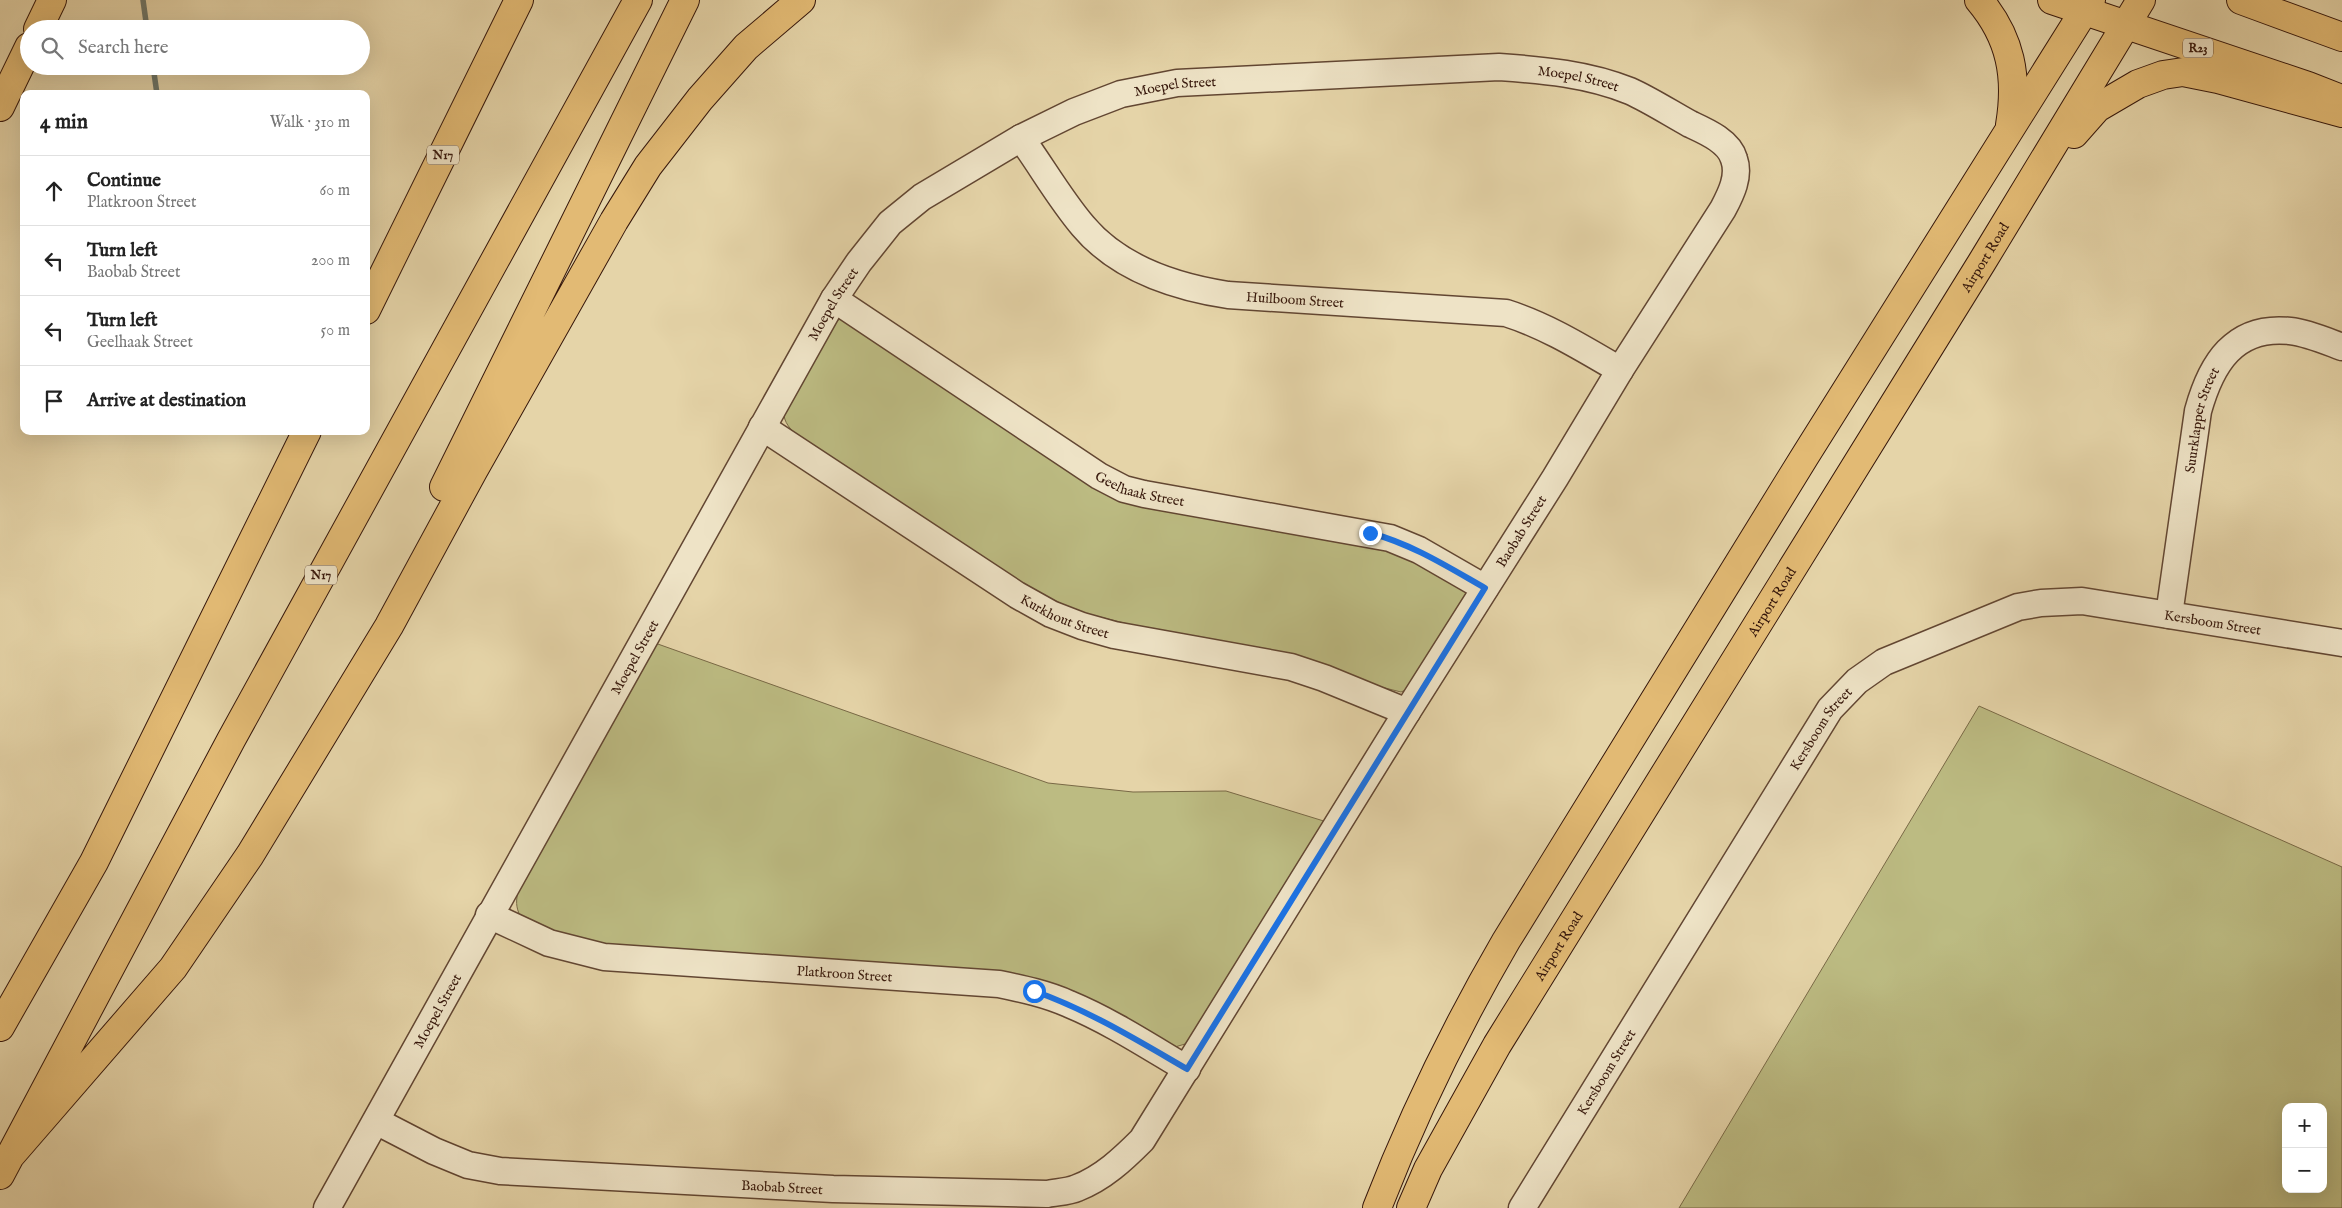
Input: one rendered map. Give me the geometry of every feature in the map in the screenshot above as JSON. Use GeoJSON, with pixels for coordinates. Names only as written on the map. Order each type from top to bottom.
{"type":"FeatureCollection","features":[{"type":"Feature","properties":{"kind":"main road"},"geometry":{"type":"LineString","coordinates":[[42,20],[52,0]]}},
{"type":"Feature","properties":{"kind":"main road","name":"N17"},"geometry":{"type":"LineString","coordinates":[[370,302],[519,0]]}},
{"type":"Feature","properties":{"kind":"main road","name":"N17"},"geometry":{"type":"LineString","coordinates":[[5,1165],[231,740],[638,0]]}},
{"type":"Feature","properties":{"kind":"main road"},"geometry":{"type":"LineString","coordinates":[[250,855],[324,723],[379,617],[685,0]]}},
{"type":"Feature","properties":{"kind":"main road"},"geometry":{"type":"LineString","coordinates":[[5,1165],[173,968],[250,855],[389,626],[478,462],[614,221],[648,166],[700,98],[746,47],[801,0]]}},
{"type":"Feature","properties":{"kind":"main road"},"geometry":{"type":"LineString","coordinates":[[1979,0],[2004,40],[2012,66],[2015,96],[2009,131]]}},
{"type":"Feature","properties":{"kind":"main road","name":"R23"},"geometry":{"type":"LineString","coordinates":[[2052,0],[2088,5],[2126,24],[2308,86],[2342,100]]}},
{"type":"Feature","properties":{"kind":"main road","name":"Airport Road"},"geometry":{"type":"LineString","coordinates":[[1411,1208],[1428,1169],[1497,1045],[2034,178],[2141,0]]}},
{"type":"Feature","properties":{"kind":"main road"},"geometry":{"type":"LineString","coordinates":[[2241,0],[2267,7],[2342,37]]}},
{"type":"Feature","properties":{"kind":"main road"},"geometry":{"type":"LineString","coordinates":[[1377,1208],[1403,1140],[1465,1011],[1506,941],[1810,448],[2088,5]]}},
{"type":"Feature","properties":{"kind":"main road"},"geometry":{"type":"LineString","coordinates":[[0,107],[20,66]]}},
{"type":"Feature","properties":{"kind":"main road"},"geometry":{"type":"LineString","coordinates":[[2034,178],[2097,108],[2138,84],[2162,75],[2183,72],[2218,79],[2342,113]]}},
{"type":"Feature","properties":{"kind":"main road"},"geometry":{"type":"LineString","coordinates":[[0,1027],[94,862],[304,435]]}},
{"type":"Feature","properties":{"kind":"street","name":"Moepel Street"},"geometry":{"type":"LineString","coordinates":[[327,1208],[834,299],[859,262],[896,218],[922,197],[1021,138],[1074,112],[1121,94],[1177,83],[1499,67],[1550,70],[1599,81],[1630,92],[1709,133],[1725,145],[1734,158],[1736,173],[1733,190]]}},
{"type":"Feature","properties":{"kind":"street","name":"Huilboom Street"},"geometry":{"type":"LineString","coordinates":[[1021,138],[1083,226],[1102,245],[1129,263],[1163,280],[1196,290],[1228,295],[1506,313],[1532,321],[1620,370]]}},
{"type":"Feature","properties":{"kind":"street","name":"Baobab Street"},"geometry":{"type":"LineString","coordinates":[[376,1121],[468,1166],[500,1171],[832,1199],[1047,1194],[1076,1189],[1098,1178],[1122,1160],[1142,1140],[1407,712],[1555,478],[1620,370],[1723,209],[1733,190]]}},
{"type":"Feature","properties":{"kind":"street","name":"Geelhaak Street"},"geometry":{"type":"LineString","coordinates":[[834,299],[1099,476],[1124,489],[1390,538],[1419,550],[1485,588]]}},
{"type":"Feature","properties":{"kind":"street","name":"Suurklapper Street"},"geometry":{"type":"LineString","coordinates":[[2169,615],[2198,411],[2206,383],[2214,367],[2225,352],[2238,343],[2255,335],[2271,332],[2290,331],[2342,347]]}},
{"type":"Feature","properties":{"kind":"street","name":"Kurkhout Street"},"geometry":{"type":"LineString","coordinates":[[762,427],[1017,595],[1051,614],[1082,626],[1114,635],[1291,667],[1324,678],[1407,712]]}},
{"type":"Feature","properties":{"kind":"street","name":"Kersboom Street"},"geometry":{"type":"LineString","coordinates":[[1522,1208],[1830,709],[1857,681],[1884,662],[2018,607],[2041,602],[2082,601],[2342,643]]}},
{"type":"Feature","properties":{"kind":"street","name":"Platkroon Street"},"geometry":{"type":"LineString","coordinates":[[489,915],[549,943],[604,957],[999,984],[1034,991],[1069,1003],[1107,1022],[1187,1069]]}},
{"type":"Feature","properties":{"kind":"shaded area"},"geometry":{"type":"Polygon","coordinates":[[[850,317],[1097,483],[1370,538],[1463,583],[1468,594],[1413,687],[1401,692],[1080,612],[1036,592],[802,440],[788,426],[784,415],[811,355],[830,326],[839,320],[850,317]]]}},
{"type":"Feature","properties":{"kind":"shaded area"},"geometry":{"type":"Polygon","coordinates":[[[655,643],[1048,783],[1133,792],[1226,791],[1327,822],[1197,1034],[1185,1044],[1175,1047],[1093,1003],[604,949],[522,920],[517,907],[517,896],[655,643]]]}},
{"type":"Feature","properties":{"kind":"shaded area"},"geometry":{"type":"Polygon","coordinates":[[[1979,706],[2342,867],[2342,1208],[1679,1208],[1979,706]]]}},
{"type":"Feature","properties":{"kind":"waterway"},"geometry":{"type":"LineString","coordinates":[[143,0],[146,20]]}},
{"type":"Feature","properties":{"kind":"waterway"},"geometry":{"type":"LineString","coordinates":[[154,75],[156,90]]}},
{"type":"Feature","properties":{"kind":"route"},"geometry":{"type":"LineString","coordinates":[[1034,991],[1069,1003],[1107,1022],[1187,1069],[1485,588],[1419,550],[1390,538],[1370,533]]}}]}
